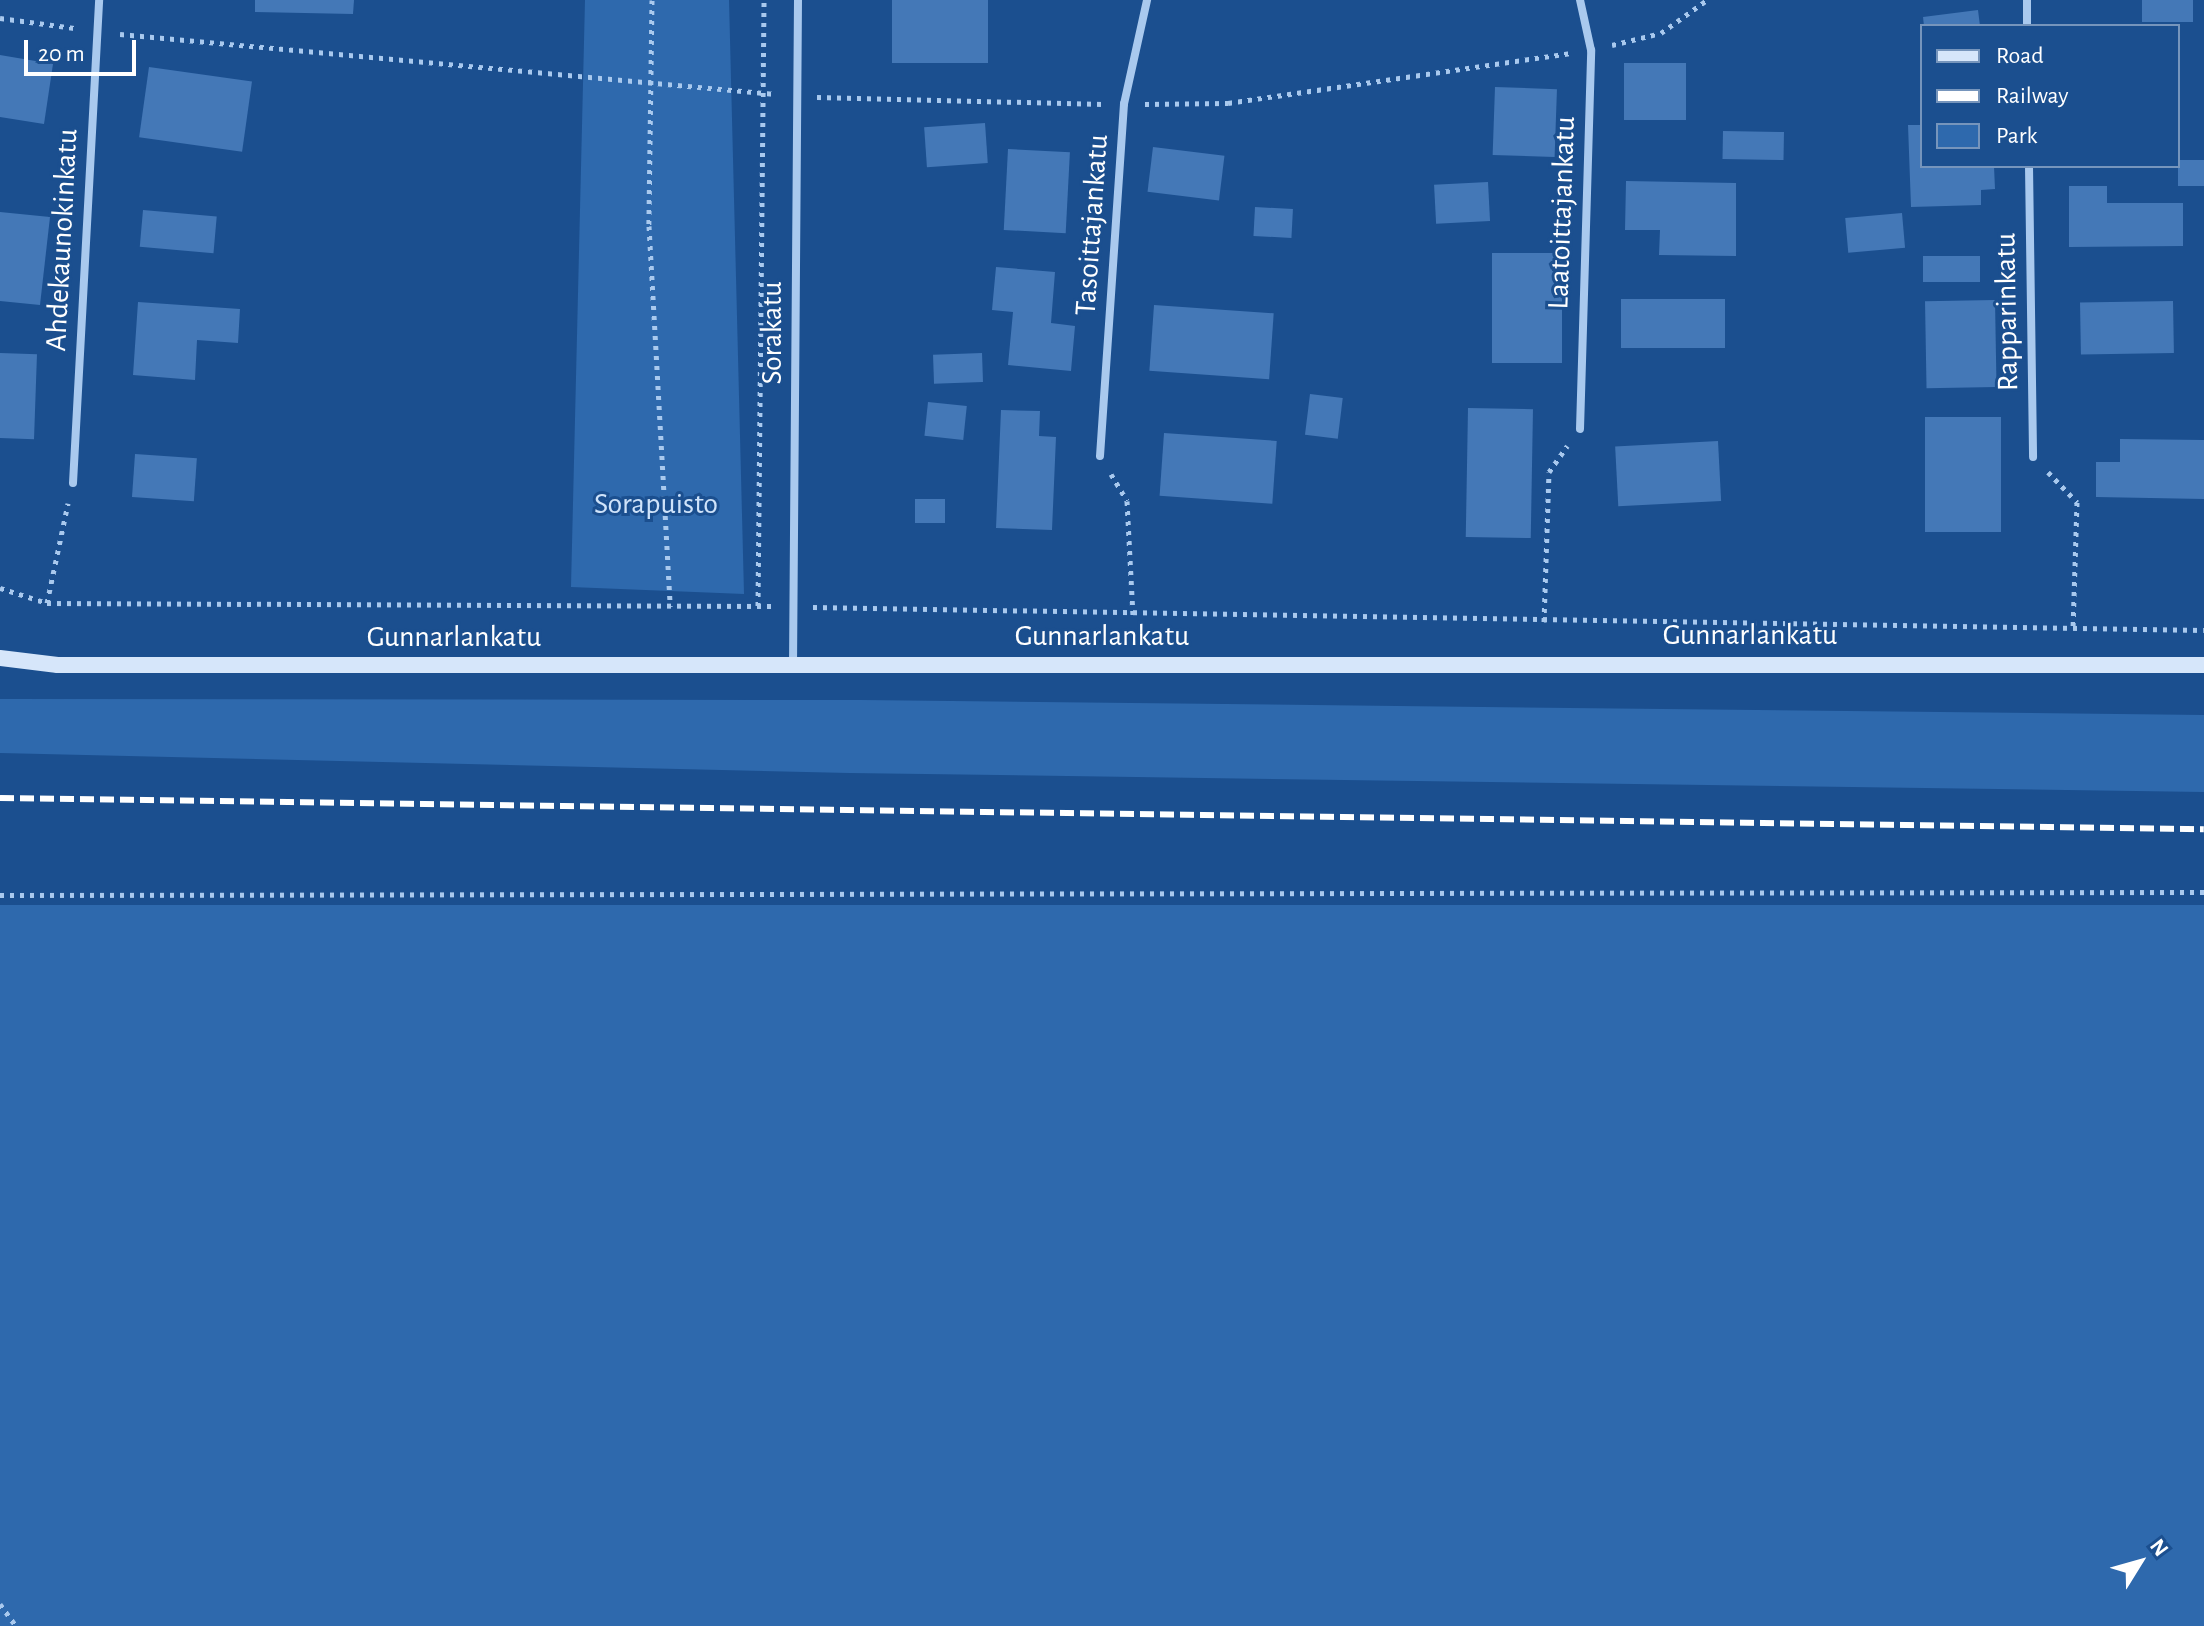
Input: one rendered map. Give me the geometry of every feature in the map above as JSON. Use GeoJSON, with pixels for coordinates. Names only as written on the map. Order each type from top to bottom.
{"type":"FeatureCollection","features":[{"type":"Feature","properties":{"kind":"street","name":"Ahdekaunokinkatu"},"geometry":{"type":"LineString","coordinates":[[73,483],[99,0]]}},
{"type":"Feature","properties":{"kind":"street","name":"Sorakatu"},"geometry":{"type":"LineString","coordinates":[[793,666],[798,0]]}},
{"type":"Feature","properties":{"kind":"street","name":"Tasoittajankatu"},"geometry":{"type":"LineString","coordinates":[[1100,456],[1124,104],[1147,0]]}},
{"type":"Feature","properties":{"kind":"street","name":"Laatoittajankatu"},"geometry":{"type":"LineString","coordinates":[[1580,0],[1591,50],[1580,429]]}},
{"type":"Feature","properties":{"kind":"street"},"geometry":{"type":"LineString","coordinates":[[2027,0],[2027,24]]}},
{"type":"Feature","properties":{"kind":"street","name":"Rapparinkatu"},"geometry":{"type":"LineString","coordinates":[[2029,168],[2033,457]]}},
{"type":"Feature","properties":{"kind":"street","name":"Gunnarlankatu"},"geometry":{"type":"LineString","coordinates":[[0,658],[58,665],[2204,665]]}},
{"type":"Feature","properties":{"kind":"path"},"geometry":{"type":"LineString","coordinates":[[652,0],[649,226],[670,606]]}},
{"type":"Feature","properties":{"kind":"path"},"geometry":{"type":"LineString","coordinates":[[758,606],[764,0]]}},
{"type":"Feature","properties":{"kind":"path"},"geometry":{"type":"LineString","coordinates":[[0,18],[97,32],[797,96],[1124,104],[1228,103],[1591,50],[1661,33],[1707,0]]}},
{"type":"Feature","properties":{"kind":"path"},"geometry":{"type":"LineString","coordinates":[[1544,622],[1549,472],[1580,429]]}},
{"type":"Feature","properties":{"kind":"path"},"geometry":{"type":"LineString","coordinates":[[1100,456],[1127,501],[1133,616]]}},
{"type":"Feature","properties":{"kind":"path"},"geometry":{"type":"LineString","coordinates":[[2033,457],[2077,502],[2073,628]]}},
{"type":"Feature","properties":{"kind":"path"},"geometry":{"type":"LineString","coordinates":[[47,603],[73,483]]}},
{"type":"Feature","properties":{"kind":"path"},"geometry":{"type":"LineString","coordinates":[[0,588],[47,603],[794,606],[1133,616],[2204,630]]}},
{"type":"Feature","properties":{"kind":"path"},"geometry":{"type":"LineString","coordinates":[[0,895],[2204,892]]}},
{"type":"Feature","properties":{"kind":"path"},"geometry":{"type":"LineString","coordinates":[[0,1604],[16,1626]]}},
{"type":"Feature","properties":{"kind":"green space","name":"Sorapuisto"},"geometry":{"type":"Polygon","coordinates":[[[585,0],[729,0],[744,594],[571,587],[585,0]]]}},
{"type":"Feature","properties":{"kind":"green space"},"geometry":{"type":"Polygon","coordinates":[[[0,699],[862,700],[2204,715],[2204,792],[849,773],[0,753],[0,699]]]}},
{"type":"Feature","properties":{"kind":"green space"},"geometry":{"type":"Polygon","coordinates":[[[0,905],[2204,905],[2204,1626],[0,1626],[0,905]]]}},
{"type":"Feature","properties":{"kind":"building"},"geometry":{"type":"Polygon","coordinates":[[[255,0],[354,0],[353,14],[255,12],[255,0]]]}},
{"type":"Feature","properties":{"kind":"building"},"geometry":{"type":"Polygon","coordinates":[[[892,0],[988,0],[988,63],[892,63],[892,0]]]}},
{"type":"Feature","properties":{"kind":"building"},"geometry":{"type":"Polygon","coordinates":[[[2142,0],[2193,0],[2193,22],[2142,22],[2142,0]]]}},
{"type":"Feature","properties":{"kind":"building"},"geometry":{"type":"Polygon","coordinates":[[[1978,10],[1980,24],[1924,24],[1923,17],[1978,10]]]}},
{"type":"Feature","properties":{"kind":"building"},"geometry":{"type":"Polygon","coordinates":[[[0,55],[53,64],[44,124],[0,117],[0,55]]]}},
{"type":"Feature","properties":{"kind":"building"},"geometry":{"type":"Polygon","coordinates":[[[1624,63],[1686,63],[1686,120],[1624,120],[1624,63]]]}},
{"type":"Feature","properties":{"kind":"building"},"geometry":{"type":"Polygon","coordinates":[[[149,67],[252,81],[242,152],[139,137],[149,67]]]}},
{"type":"Feature","properties":{"kind":"building"},"geometry":{"type":"Polygon","coordinates":[[[1495,87],[1557,89],[1555,157],[1493,155],[1495,87]]]}},
{"type":"Feature","properties":{"kind":"building"},"geometry":{"type":"Polygon","coordinates":[[[985,123],[988,163],[927,167],[924,127],[985,123]]]}},
{"type":"Feature","properties":{"kind":"building"},"geometry":{"type":"Polygon","coordinates":[[[1908,125],[1920,125],[1920,168],[1994,168],[1995,189],[1981,190],[1981,205],[1911,207],[1908,125]]]}},
{"type":"Feature","properties":{"kind":"building"},"geometry":{"type":"Polygon","coordinates":[[[1723,131],[1784,132],[1784,160],[1723,159],[1723,131]]]}},
{"type":"Feature","properties":{"kind":"building"},"geometry":{"type":"Polygon","coordinates":[[[1153,147],[1224,156],[1219,200],[1148,192],[1153,147]]]}},
{"type":"Feature","properties":{"kind":"building"},"geometry":{"type":"Polygon","coordinates":[[[1008,149],[1070,152],[1066,233],[1004,230],[1008,149]]]}},
{"type":"Feature","properties":{"kind":"building"},"geometry":{"type":"Polygon","coordinates":[[[2180,160],[2204,160],[2204,186],[2178,186],[2180,160]]]}},
{"type":"Feature","properties":{"kind":"building"},"geometry":{"type":"Polygon","coordinates":[[[1626,181],[1736,183],[1736,256],[1659,255],[1660,230],[1625,230],[1626,181]]]}},
{"type":"Feature","properties":{"kind":"building"},"geometry":{"type":"Polygon","coordinates":[[[1488,182],[1490,221],[1436,224],[1434,185],[1488,182]]]}},
{"type":"Feature","properties":{"kind":"building"},"geometry":{"type":"Polygon","coordinates":[[[2069,186],[2107,186],[2107,203],[2183,203],[2183,246],[2069,247],[2069,186]]]}},
{"type":"Feature","properties":{"kind":"building"},"geometry":{"type":"Polygon","coordinates":[[[1255,207],[1293,209],[1291,238],[1253,236],[1255,207]]]}},
{"type":"Feature","properties":{"kind":"building"},"geometry":{"type":"Polygon","coordinates":[[[143,210],[217,216],[213,253],[140,247],[143,210]]]}},
{"type":"Feature","properties":{"kind":"building"},"geometry":{"type":"Polygon","coordinates":[[[0,212],[50,217],[40,305],[0,301],[0,212]]]}},
{"type":"Feature","properties":{"kind":"building"},"geometry":{"type":"Polygon","coordinates":[[[1902,213],[1905,248],[1848,253],[1845,218],[1902,213]]]}},
{"type":"Feature","properties":{"kind":"building"},"geometry":{"type":"Polygon","coordinates":[[[1492,253],[1562,253],[1562,363],[1492,363],[1492,253]]]}},
{"type":"Feature","properties":{"kind":"building"},"geometry":{"type":"Polygon","coordinates":[[[1923,256],[1980,256],[1980,282],[1923,282],[1923,256]]]}},
{"type":"Feature","properties":{"kind":"building"},"geometry":{"type":"Polygon","coordinates":[[[996,267],[1055,272],[1051,323],[1075,326],[1071,371],[1008,365],[1013,312],[992,310],[996,267]]]}},
{"type":"Feature","properties":{"kind":"building"},"geometry":{"type":"Polygon","coordinates":[[[1621,299],[1725,299],[1725,348],[1621,348],[1621,299]]]}},
{"type":"Feature","properties":{"kind":"building"},"geometry":{"type":"Polygon","coordinates":[[[1995,300],[1997,387],[1927,388],[1925,301],[1995,300]]]}},
{"type":"Feature","properties":{"kind":"building"},"geometry":{"type":"Polygon","coordinates":[[[2173,301],[2174,353],[2081,355],[2080,303],[2173,301]]]}},
{"type":"Feature","properties":{"kind":"building"},"geometry":{"type":"Polygon","coordinates":[[[138,302],[240,309],[238,343],[197,340],[195,380],[133,375],[138,302]]]}},
{"type":"Feature","properties":{"kind":"building"},"geometry":{"type":"Polygon","coordinates":[[[1154,305],[1274,313],[1269,379],[1149,371],[1154,305]]]}},
{"type":"Feature","properties":{"kind":"building"},"geometry":{"type":"Polygon","coordinates":[[[0,353],[37,354],[34,439],[0,438],[0,353]]]}},
{"type":"Feature","properties":{"kind":"building"},"geometry":{"type":"Polygon","coordinates":[[[982,353],[983,382],[934,384],[933,355],[982,353]]]}},
{"type":"Feature","properties":{"kind":"building"},"geometry":{"type":"Polygon","coordinates":[[[1310,394],[1343,398],[1338,439],[1305,435],[1310,394]]]}},
{"type":"Feature","properties":{"kind":"building"},"geometry":{"type":"Polygon","coordinates":[[[928,402],[967,406],[963,440],[924,436],[928,402]]]}},
{"type":"Feature","properties":{"kind":"building"},"geometry":{"type":"Polygon","coordinates":[[[1468,408],[1533,409],[1531,538],[1466,537],[1468,408]]]}},
{"type":"Feature","properties":{"kind":"building"},"geometry":{"type":"Polygon","coordinates":[[[1001,410],[1040,411],[1039,436],[1056,437],[1052,530],[996,528],[1001,410]]]}},
{"type":"Feature","properties":{"kind":"building"},"geometry":{"type":"Polygon","coordinates":[[[1925,417],[2001,417],[2001,532],[1925,532],[1925,417]]]}},
{"type":"Feature","properties":{"kind":"building"},"geometry":{"type":"Polygon","coordinates":[[[1164,433],[1277,441],[1272,504],[1160,496],[1164,433]]]}},
{"type":"Feature","properties":{"kind":"building"},"geometry":{"type":"Polygon","coordinates":[[[2120,439],[2204,440],[2204,499],[2096,497],[2096,462],[2120,462],[2120,439]]]}},
{"type":"Feature","properties":{"kind":"building"},"geometry":{"type":"Polygon","coordinates":[[[1718,441],[1721,501],[1618,506],[1615,446],[1718,441]]]}},
{"type":"Feature","properties":{"kind":"building"},"geometry":{"type":"Polygon","coordinates":[[[135,454],[197,458],[194,501],[132,497],[135,454]]]}},
{"type":"Feature","properties":{"kind":"building"},"geometry":{"type":"Polygon","coordinates":[[[915,499],[945,499],[945,523],[915,523],[915,499]]]}},
{"type":"Feature","properties":{"kind":"railway"},"geometry":{"type":"LineString","coordinates":[[0,798],[2204,829]]}}]}
